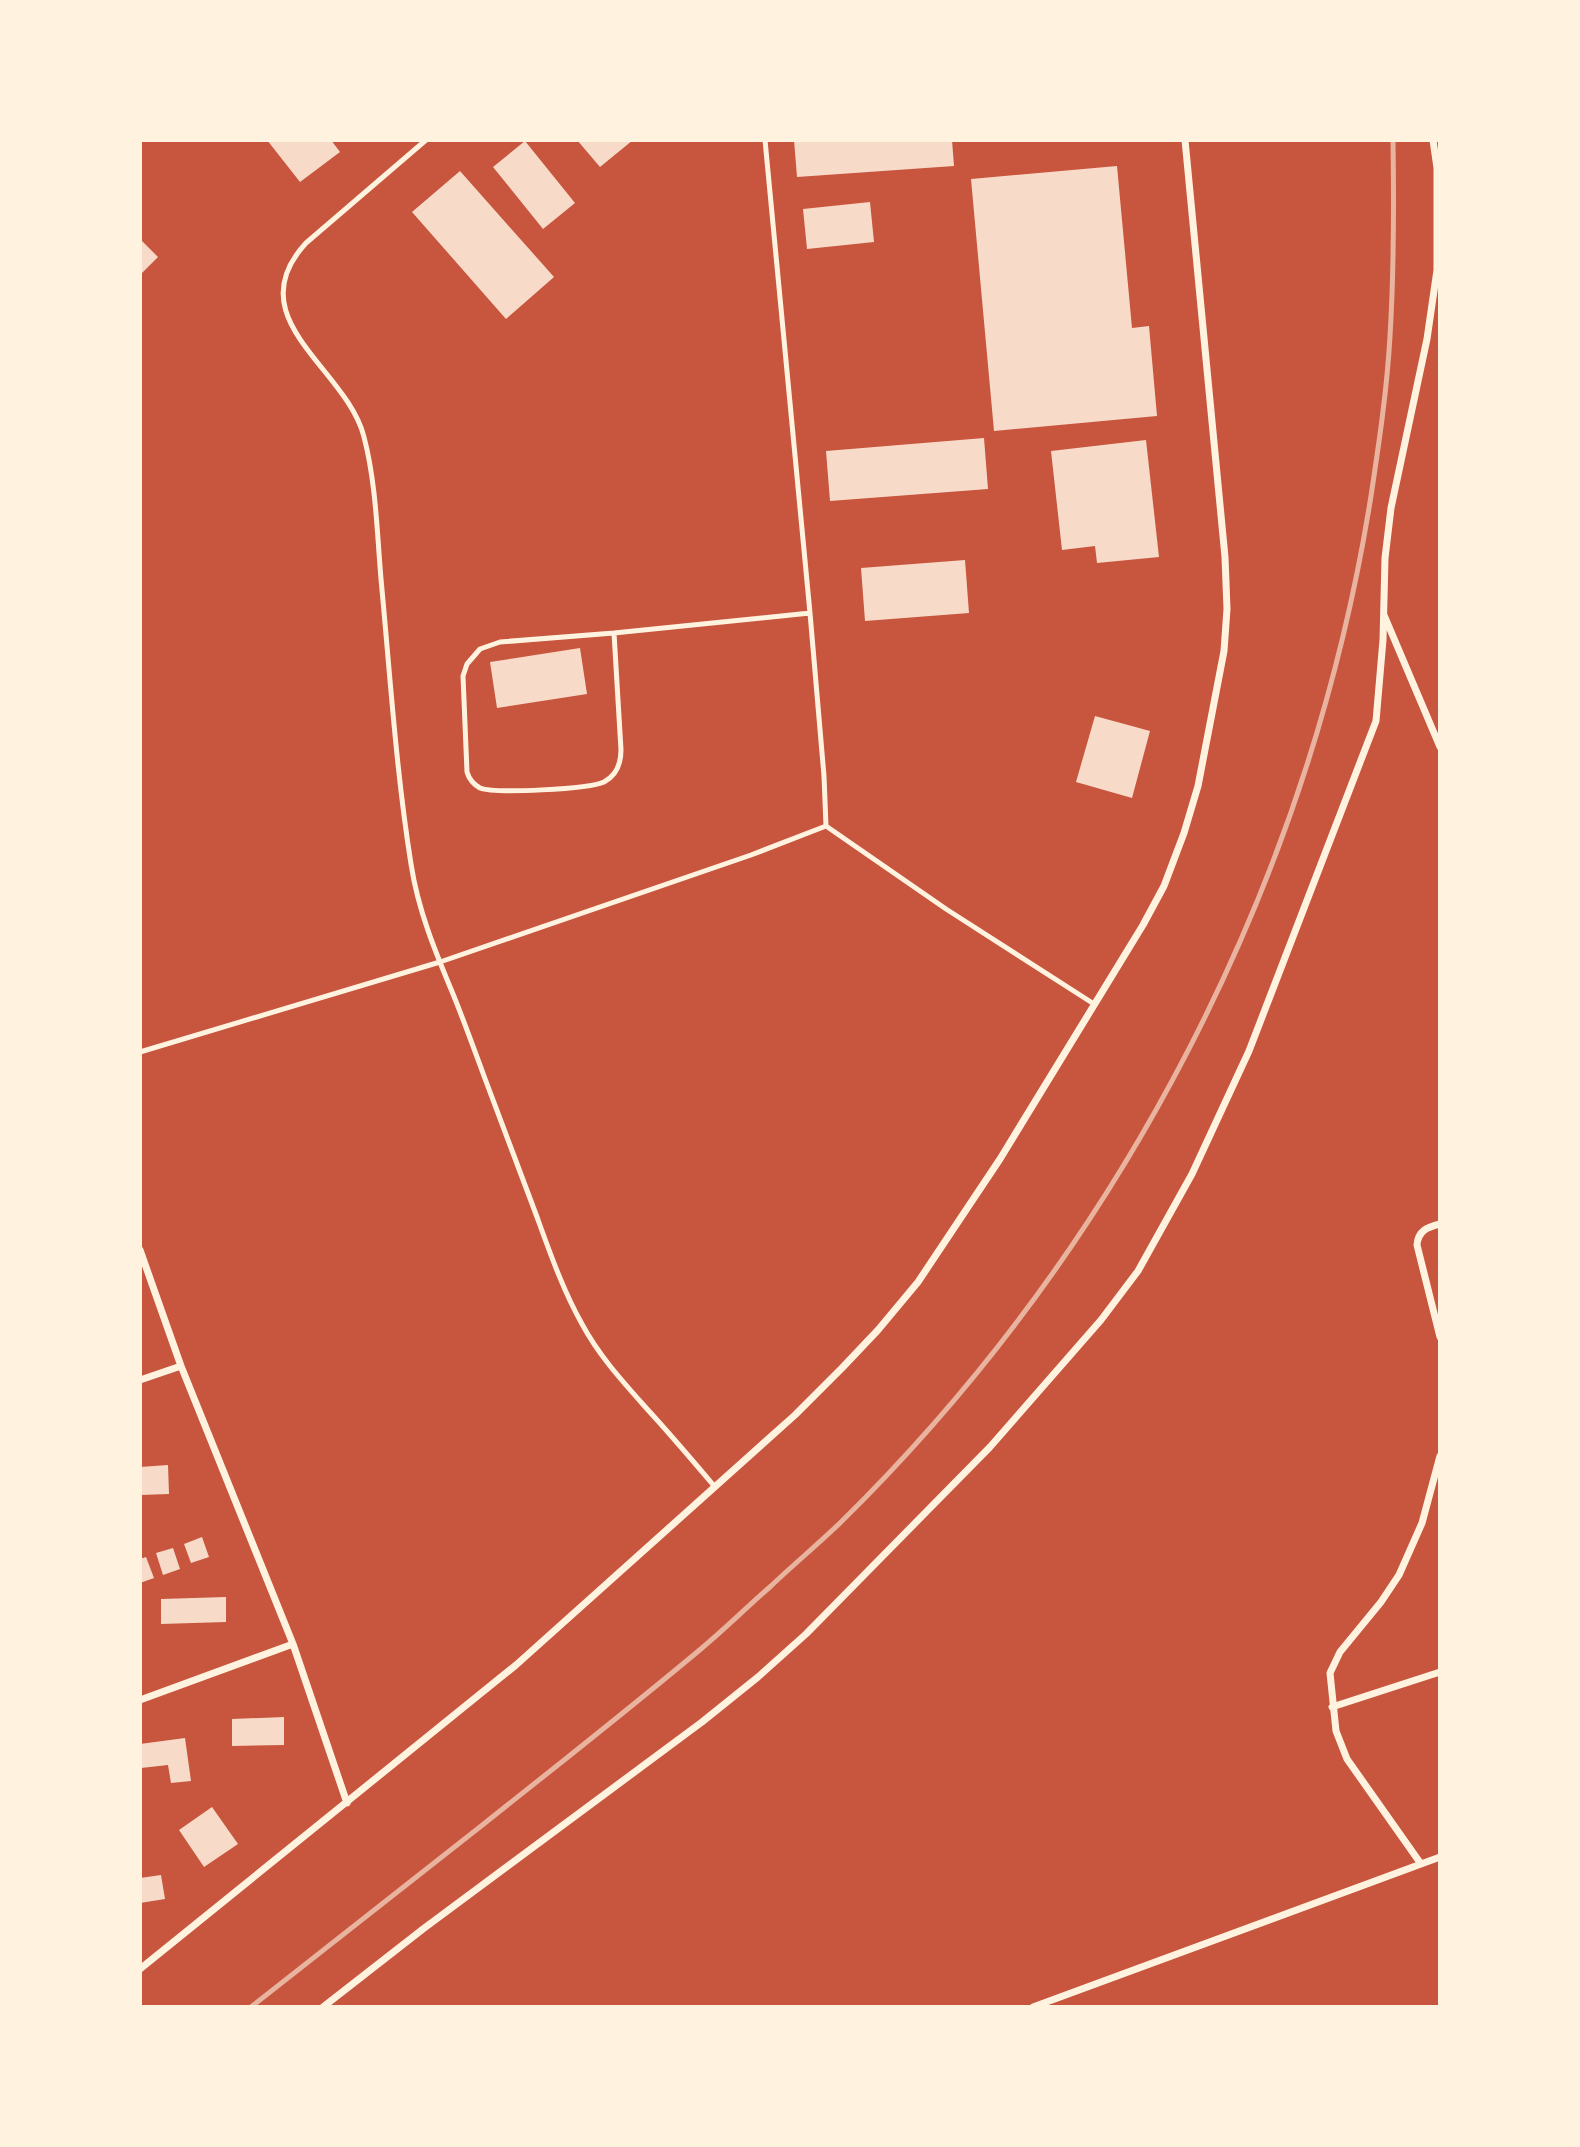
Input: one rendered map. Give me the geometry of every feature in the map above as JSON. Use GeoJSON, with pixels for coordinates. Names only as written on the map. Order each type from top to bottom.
{"type":"FeatureCollection","features":[{"type":"Feature","properties":{"kind":"street"},"geometry":{"type":"LineString","coordinates":[[140,1969],[516,1665],[716,1488],[795,1416],[842,1368],[918,1282],[1000,1159],[1143,925],[1164,886],[1198,786],[1224,651],[1227,609],[1225,557],[1185,140]]}},
{"type":"Feature","properties":{"kind":"street"},"geometry":{"type":"LineString","coordinates":[[323,2007],[423,1928],[702,1722],[806,1634],[990,1447],[1108,1310],[1138,1271],[1205,1149],[1249,1051],[1376,722],[1387,534],[1427,339],[1438,271],[1437,168],[1433,140]]}},
{"type":"Feature","properties":{"kind":"street"},"geometry":{"type":"LineString","coordinates":[[1383,612],[1440,747]]}},
{"type":"Feature","properties":{"kind":"street"},"geometry":{"type":"LineString","coordinates":[[1440,1224],[1424,1230],[1417,1245],[1440,1337]]}},
{"type":"Feature","properties":{"kind":"street"},"geometry":{"type":"LineString","coordinates":[[140,1250],[181,1366],[293,1644],[347,1803]]}},
{"type":"Feature","properties":{"kind":"street"},"geometry":{"type":"LineString","coordinates":[[140,1380],[181,1366]]}},
{"type":"Feature","properties":{"kind":"street"},"geometry":{"type":"LineString","coordinates":[[1421,1864],[1347,1759],[1336,1731],[1330,1681],[1332,1666],[1340,1652],[1381,1602],[1413,1548],[1440,1456]]}},
{"type":"Feature","properties":{"kind":"street"},"geometry":{"type":"LineString","coordinates":[[140,1700],[293,1644]]}},
{"type":"Feature","properties":{"kind":"street"},"geometry":{"type":"LineString","coordinates":[[1332,1707],[1440,1672]]}},
{"type":"Feature","properties":{"kind":"street"},"geometry":{"type":"LineString","coordinates":[[1033,2007],[1440,1857]]}},
{"type":"Feature","properties":{"kind":"lane"},"geometry":{"type":"LineString","coordinates":[[426,140],[295,255],[287,270],[282,300],[288,322],[351,407],[363,434],[373,490],[410,856],[424,922],[554,1263],[582,1325],[616,1373],[716,1488]]}},
{"type":"Feature","properties":{"kind":"lane"},"geometry":{"type":"LineString","coordinates":[[765,140],[810,613],[826,826]]}},
{"type":"Feature","properties":{"kind":"lane"},"geometry":{"type":"LineString","coordinates":[[614,633],[621,750],[620,766],[616,772],[604,782],[562,788],[489,790],[475,784],[467,772],[462,693],[463,676],[473,656],[480,649],[500,642],[810,613]]}},
{"type":"Feature","properties":{"kind":"lane"},"geometry":{"type":"LineString","coordinates":[[140,1052],[440,962],[751,855],[826,826]]}},
{"type":"Feature","properties":{"kind":"lane"},"geometry":{"type":"LineString","coordinates":[[826,826],[946,909],[1094,1004]]}},
{"type":"Feature","properties":{"kind":"building"},"geometry":{"type":"Polygon","coordinates":[[[267,140],[331,140],[340,152],[300,182],[267,140]]]}},
{"type":"Feature","properties":{"kind":"building"},"geometry":{"type":"Polygon","coordinates":[[[577,140],[633,140],[600,167],[577,140]]]}},
{"type":"Feature","properties":{"kind":"building"},"geometry":{"type":"Polygon","coordinates":[[[794,140],[952,140],[954,166],[797,177],[794,140]]]}},
{"type":"Feature","properties":{"kind":"building"},"geometry":{"type":"Polygon","coordinates":[[[525,141],[575,203],[543,229],[493,167],[525,141]]]}},
{"type":"Feature","properties":{"kind":"building"},"geometry":{"type":"Polygon","coordinates":[[[1117,166],[1132,328],[1149,326],[1157,416],[994,431],[971,179],[1117,166]]]}},
{"type":"Feature","properties":{"kind":"building"},"geometry":{"type":"Polygon","coordinates":[[[460,171],[554,277],[506,319],[412,212],[460,171]]]}},
{"type":"Feature","properties":{"kind":"building"},"geometry":{"type":"Polygon","coordinates":[[[870,202],[874,242],[807,249],[803,209],[870,202]]]}},
{"type":"Feature","properties":{"kind":"building"},"geometry":{"type":"Polygon","coordinates":[[[140,239],[158,257],[140,275],[140,239]]]}},
{"type":"Feature","properties":{"kind":"building"},"geometry":{"type":"Polygon","coordinates":[[[984,438],[988,489],[830,501],[826,451],[984,438]]]}},
{"type":"Feature","properties":{"kind":"building"},"geometry":{"type":"Polygon","coordinates":[[[1146,440],[1159,557],[1097,563],[1095,546],[1062,550],[1051,451],[1146,440]]]}},
{"type":"Feature","properties":{"kind":"building"},"geometry":{"type":"Polygon","coordinates":[[[965,560],[969,613],[865,621],[861,568],[965,560]]]}},
{"type":"Feature","properties":{"kind":"building"},"geometry":{"type":"Polygon","coordinates":[[[580,648],[587,694],[497,708],[490,662],[580,648]]]}},
{"type":"Feature","properties":{"kind":"building"},"geometry":{"type":"Polygon","coordinates":[[[1095,716],[1150,731],[1132,798],[1076,782],[1095,716]]]}},
{"type":"Feature","properties":{"kind":"building"},"geometry":{"type":"Polygon","coordinates":[[[168,1465],[169,1494],[140,1495],[140,1467],[168,1465]]]}},
{"type":"Feature","properties":{"kind":"building"},"geometry":{"type":"Polygon","coordinates":[[[202,1537],[209,1557],[191,1563],[184,1544],[202,1537]]]}},
{"type":"Feature","properties":{"kind":"building"},"geometry":{"type":"Polygon","coordinates":[[[173,1548],[180,1569],[163,1575],[156,1553],[173,1548]]]}},
{"type":"Feature","properties":{"kind":"building"},"geometry":{"type":"Polygon","coordinates":[[[146,1557],[154,1578],[140,1583],[140,1559],[146,1557]]]}},
{"type":"Feature","properties":{"kind":"building"},"geometry":{"type":"Polygon","coordinates":[[[226,1597],[226,1622],[161,1624],[161,1599],[226,1597]]]}},
{"type":"Feature","properties":{"kind":"building"},"geometry":{"type":"Polygon","coordinates":[[[284,1717],[284,1745],[232,1746],[232,1719],[284,1717]]]}},
{"type":"Feature","properties":{"kind":"building"},"geometry":{"type":"Polygon","coordinates":[[[185,1738],[191,1781],[171,1783],[168,1765],[141,1768],[140,1744],[185,1738]]]}},
{"type":"Feature","properties":{"kind":"building"},"geometry":{"type":"Polygon","coordinates":[[[212,1807],[238,1844],[204,1867],[179,1830],[212,1807]]]}},
{"type":"Feature","properties":{"kind":"building"},"geometry":{"type":"Polygon","coordinates":[[[161,1875],[165,1899],[140,1903],[140,1878],[161,1875]]]}},
{"type":"Feature","properties":{"kind":"railway"},"geometry":{"type":"LineString","coordinates":[[251,2007],[669,1676],[839,1524],[940,1417],[1032,1302],[1114,1180],[1187,1052],[1250,919],[1301,782],[1342,641],[1371,496],[1387,376],[1393,263],[1393,140]]}}]}
